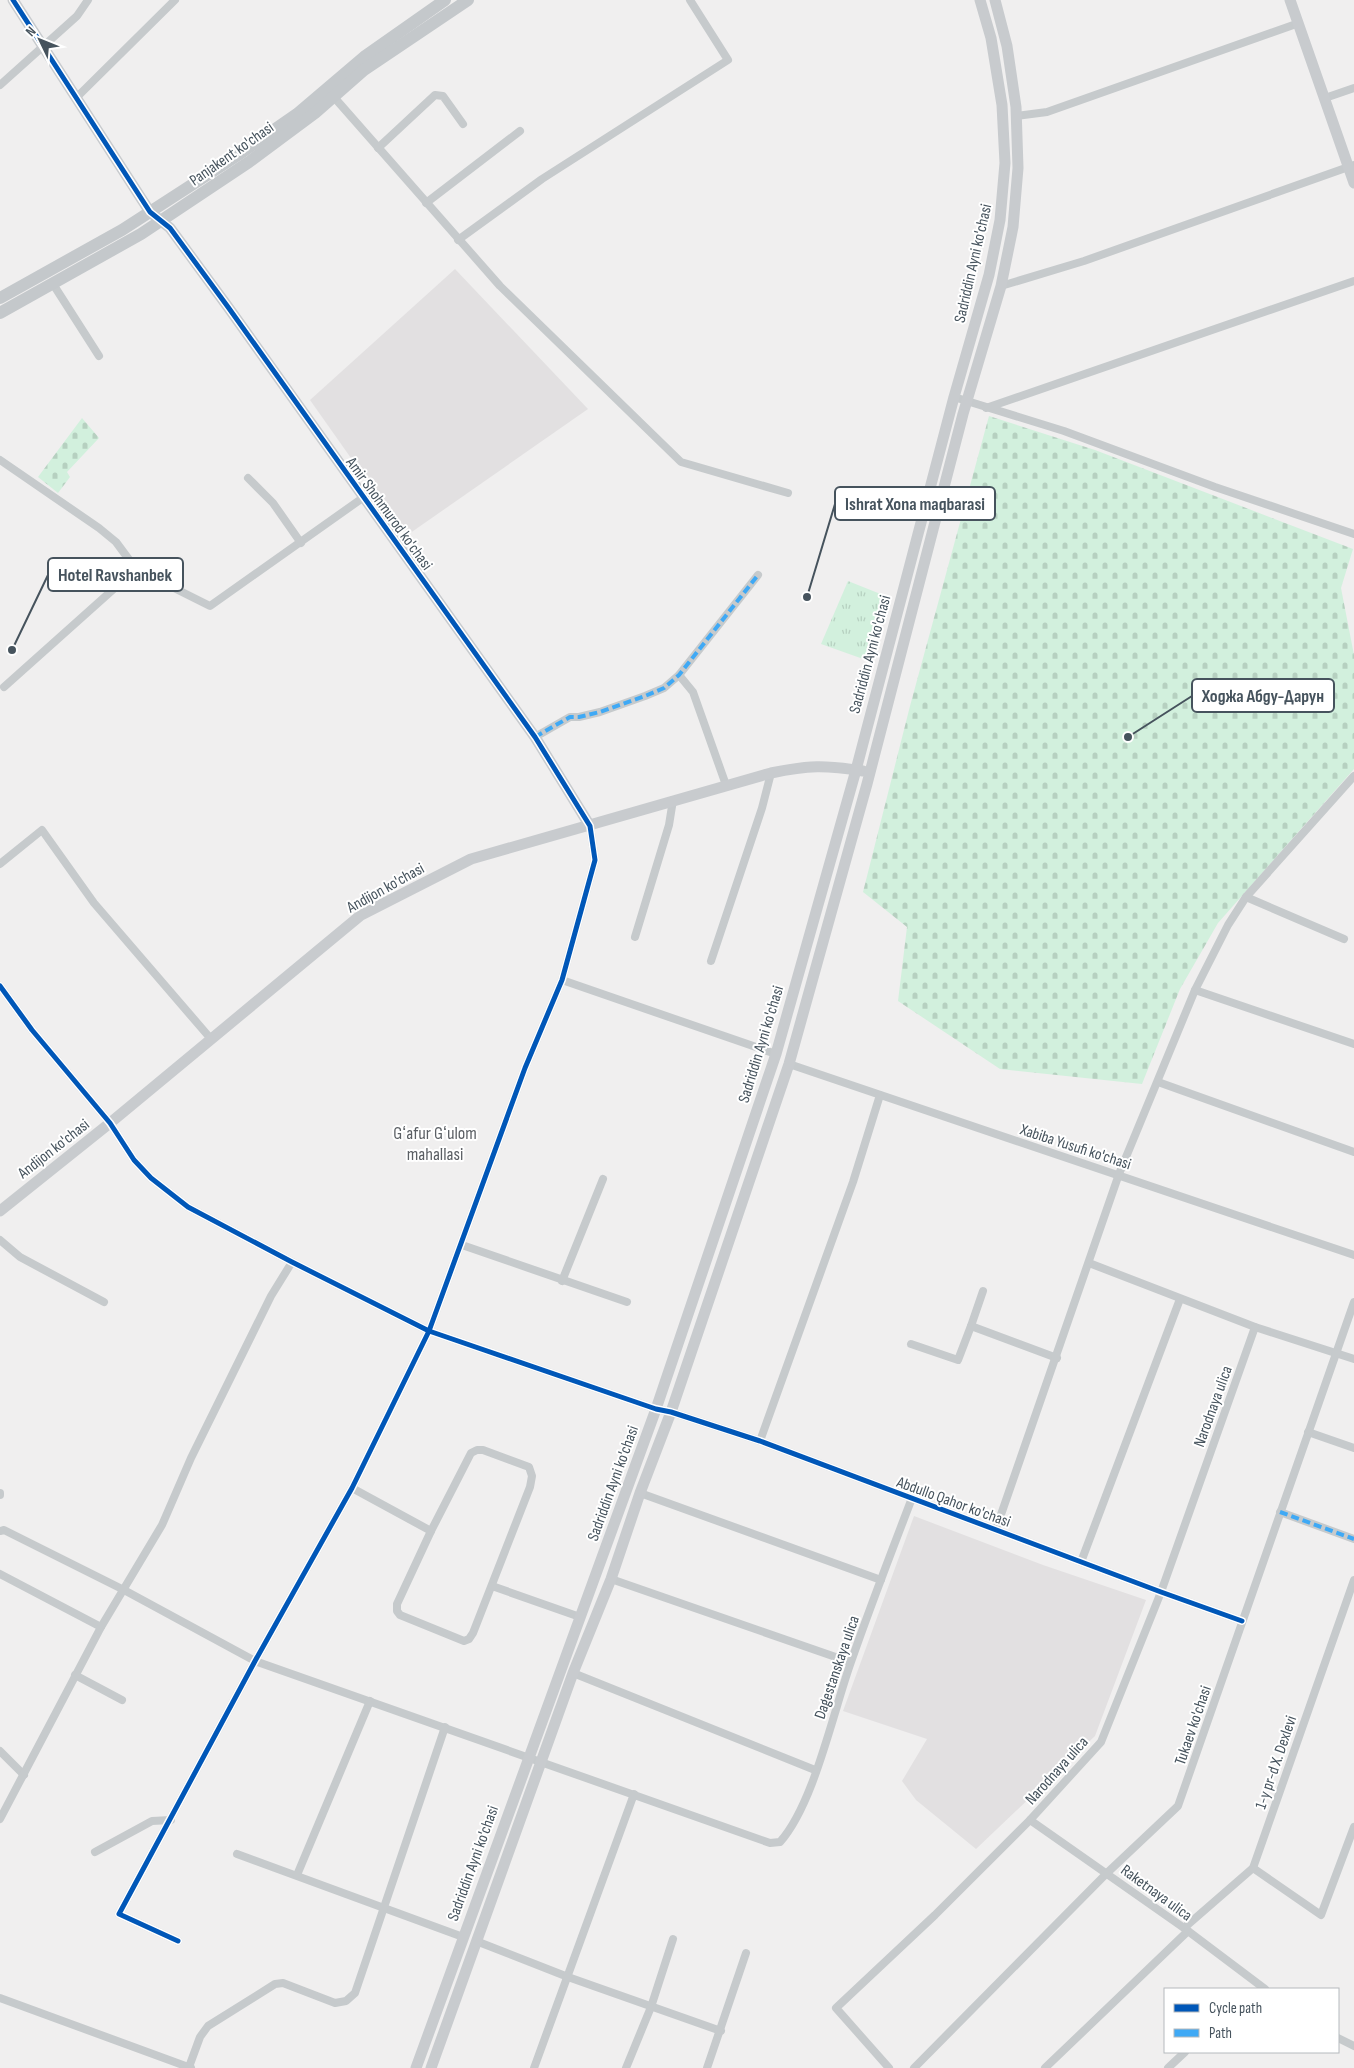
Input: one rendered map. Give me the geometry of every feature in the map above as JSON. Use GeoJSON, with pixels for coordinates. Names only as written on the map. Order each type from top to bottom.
{"type":"FeatureCollection","features":[{"type":"Feature","properties":{"kind":"main road"},"geometry":{"type":"LineString","coordinates":[[13,0],[150,212]]}},
{"type":"Feature","properties":{"kind":"main road","name":"Panjakent ko'chasi"},"geometry":{"type":"LineString","coordinates":[[0,298],[92,248],[150,212],[276,128],[364,57],[445,0]]}},
{"type":"Feature","properties":{"kind":"main road","name":"Panjakent ko'chasi"},"geometry":{"type":"LineString","coordinates":[[0,313],[161,220],[249,162],[401,43],[468,0]]}},
{"type":"Feature","properties":{"kind":"main road","name":"Sadriddin Ayni ko'chasi"},"geometry":{"type":"LineString","coordinates":[[416,2068],[462,1936],[656,1409],[776,1054],[856,770],[954,397],[989,275],[1004,191],[1004,131],[999,75],[980,0]]}},
{"type":"Feature","properties":{"kind":"main road","name":"Sadriddin Ayni ko'chasi"},"geometry":{"type":"LineString","coordinates":[[431,2068],[573,1673],[610,1579],[671,1412],[789,1064],[870,772],[967,401],[1001,286],[1013,227],[1017,198],[1016,116],[1008,46],[995,0]]}},
{"type":"Feature","properties":{"kind":"main road"},"geometry":{"type":"LineString","coordinates":[[1290,0],[1351,165],[1354,183]]}},
{"type":"Feature","properties":{"kind":"main road","name":"Amir Shohmurod ko'chasi"},"geometry":{"type":"LineString","coordinates":[[150,212],[170,228],[223,299],[535,737],[590,826]]}},
{"type":"Feature","properties":{"kind":"main road","name":"Andijon ko'chasi"},"geometry":{"type":"LineString","coordinates":[[0,1211],[110,1123],[361,915],[471,859],[771,773],[806,766],[833,766],[870,772]]}},
{"type":"Feature","properties":{"kind":"main road"},"geometry":{"type":"LineString","coordinates":[[462,1936],[476,1940]]}},
{"type":"Feature","properties":{"kind":"street"},"geometry":{"type":"LineString","coordinates":[[0,85],[77,16],[88,0]]}},
{"type":"Feature","properties":{"kind":"street"},"geometry":{"type":"LineString","coordinates":[[77,97],[175,0]]}},
{"type":"Feature","properties":{"kind":"street"},"geometry":{"type":"LineString","coordinates":[[458,240],[542,180],[728,60],[690,0]]}},
{"type":"Feature","properties":{"kind":"street"},"geometry":{"type":"LineString","coordinates":[[1016,116],[1046,112],[1298,23]]}},
{"type":"Feature","properties":{"kind":"street"},"geometry":{"type":"LineString","coordinates":[[1325,98],[1354,88]]}},
{"type":"Feature","properties":{"kind":"street"},"geometry":{"type":"LineString","coordinates":[[378,148],[435,94],[443,96],[464,124]]}},
{"type":"Feature","properties":{"kind":"street"},"geometry":{"type":"LineString","coordinates":[[333,96],[458,240],[506,292],[681,462],[788,493]]}},
{"type":"Feature","properties":{"kind":"street"},"geometry":{"type":"LineString","coordinates":[[426,203],[520,131]]}},
{"type":"Feature","properties":{"kind":"street"},"geometry":{"type":"LineString","coordinates":[[1001,286],[1084,261],[1351,165]]}},
{"type":"Feature","properties":{"kind":"street"},"geometry":{"type":"LineString","coordinates":[[986,408],[1354,281]]}},
{"type":"Feature","properties":{"kind":"street"},"geometry":{"type":"LineString","coordinates":[[53,284],[99,356]]}},
{"type":"Feature","properties":{"kind":"street"},"geometry":{"type":"LineString","coordinates":[[954,397],[1064,431],[1215,487],[1354,534]]}},
{"type":"Feature","properties":{"kind":"street"},"geometry":{"type":"LineString","coordinates":[[0,460],[99,528],[116,542],[136,569],[210,606],[364,498]]}},
{"type":"Feature","properties":{"kind":"street"},"geometry":{"type":"LineString","coordinates":[[248,478],[273,503],[301,543]]}},
{"type":"Feature","properties":{"kind":"street"},"geometry":{"type":"LineString","coordinates":[[4,687],[136,569]]}},
{"type":"Feature","properties":{"kind":"street"},"geometry":{"type":"LineString","coordinates":[[535,737],[570,717],[579,718],[593,714],[664,688],[679,675],[758,575]]}},
{"type":"Feature","properties":{"kind":"street"},"geometry":{"type":"LineString","coordinates":[[679,675],[693,692],[726,785]]}},
{"type":"Feature","properties":{"kind":"street"},"geometry":{"type":"LineString","coordinates":[[711,961],[762,808],[771,773]]}},
{"type":"Feature","properties":{"kind":"street"},"geometry":{"type":"LineString","coordinates":[[996,1530],[1090,1264],[1119,1174],[1195,990],[1228,925],[1246,897],[1354,776]]}},
{"type":"Feature","properties":{"kind":"street"},"geometry":{"type":"LineString","coordinates":[[635,937],[669,825],[673,800]]}},
{"type":"Feature","properties":{"kind":"street"},"geometry":{"type":"LineString","coordinates":[[178,1941],[119,1914],[255,1661],[352,1488],[429,1331],[462,1245],[525,1068],[562,980],[595,860],[590,826]]}},
{"type":"Feature","properties":{"kind":"street"},"geometry":{"type":"LineString","coordinates":[[0,864],[42,830],[94,903],[211,1040]]}},
{"type":"Feature","properties":{"kind":"street"},"geometry":{"type":"LineString","coordinates":[[1246,897],[1344,938]]}},
{"type":"Feature","properties":{"kind":"street"},"geometry":{"type":"LineString","coordinates":[[562,980],[776,1054]]}},
{"type":"Feature","properties":{"kind":"street","name":"Abdullo Qahor ko'chasi"},"geometry":{"type":"LineString","coordinates":[[0,986],[32,1030],[110,1123],[134,1160],[151,1178],[188,1207],[292,1262],[429,1331],[656,1409],[671,1412],[760,1442],[1242,1621]]}},
{"type":"Feature","properties":{"kind":"street"},"geometry":{"type":"LineString","coordinates":[[1195,990],[1354,1044]]}},
{"type":"Feature","properties":{"kind":"street","name":"Xabiba Yusufi ko'chasi"},"geometry":{"type":"LineString","coordinates":[[789,1064],[1354,1255]]}},
{"type":"Feature","properties":{"kind":"street"},"geometry":{"type":"LineString","coordinates":[[1158,1082],[1354,1152]]}},
{"type":"Feature","properties":{"kind":"street"},"geometry":{"type":"LineString","coordinates":[[760,1442],[853,1182],[880,1095]]}},
{"type":"Feature","properties":{"kind":"street"},"geometry":{"type":"LineString","coordinates":[[562,1281],[603,1179]]}},
{"type":"Feature","properties":{"kind":"street"},"geometry":{"type":"LineString","coordinates":[[0,1240],[20,1257],[104,1302]]}},
{"type":"Feature","properties":{"kind":"street"},"geometry":{"type":"LineString","coordinates":[[462,1245],[627,1302]]}},
{"type":"Feature","properties":{"kind":"street"},"geometry":{"type":"LineString","coordinates":[[0,1819],[101,1627],[162,1526],[191,1458],[258,1321],[292,1262]]}},
{"type":"Feature","properties":{"kind":"street"},"geometry":{"type":"LineString","coordinates":[[1090,1264],[1255,1326],[1354,1359]]}},
{"type":"Feature","properties":{"kind":"street"},"geometry":{"type":"LineString","coordinates":[[911,1344],[958,1360],[983,1291]]}},
{"type":"Feature","properties":{"kind":"street"},"geometry":{"type":"LineString","coordinates":[[1081,1562],[1180,1299]]}},
{"type":"Feature","properties":{"kind":"street","name":"Tukaev ko'chasi"},"geometry":{"type":"LineString","coordinates":[[914,2068],[1107,1873],[1178,1806],[1354,1302]]}},
{"type":"Feature","properties":{"kind":"street"},"geometry":{"type":"LineString","coordinates":[[971,1326],[1057,1358]]}},
{"type":"Feature","properties":{"kind":"street","name":"Narodnaya ulica"},"geometry":{"type":"LineString","coordinates":[[888,2068],[836,2008],[935,1915],[1030,1820],[1101,1742],[1161,1592],[1255,1326]]}},
{"type":"Feature","properties":{"kind":"street"},"geometry":{"type":"LineString","coordinates":[[1308,1432],[1354,1448]]}},
{"type":"Feature","properties":{"kind":"street"},"geometry":{"type":"LineString","coordinates":[[482,1450],[529,1467],[532,1476],[530,1487],[473,1633],[469,1639],[464,1641],[400,1615],[396,1611],[397,1604],[431,1531],[471,1453],[482,1450]]}},
{"type":"Feature","properties":{"kind":"street"},"geometry":{"type":"LineString","coordinates":[[352,1488],[431,1531]]}},
{"type":"Feature","properties":{"kind":"street"},"geometry":{"type":"LineString","coordinates":[[640,1493],[881,1580]]}},
{"type":"Feature","properties":{"kind":"street","name":"Dagestanskaya ulica"},"geometry":{"type":"LineString","coordinates":[[634,1794],[770,1843],[780,1842],[788,1833],[799,1812],[816,1770],[850,1662],[912,1498]]}},
{"type":"Feature","properties":{"kind":"street"},"geometry":{"type":"LineString","coordinates":[[1280,1512],[1354,1539]]}},
{"type":"Feature","properties":{"kind":"street"},"geometry":{"type":"LineString","coordinates":[[0,1531],[4,1530],[124,1590],[255,1661],[634,1794],[534,2068]]}},
{"type":"Feature","properties":{"kind":"street"},"geometry":{"type":"LineString","coordinates":[[0,1574],[101,1627]]}},
{"type":"Feature","properties":{"kind":"street"},"geometry":{"type":"LineString","coordinates":[[610,1579],[850,1662]]}},
{"type":"Feature","properties":{"kind":"street","name":"1-y pr-d X. Dexlevi"},"geometry":{"type":"LineString","coordinates":[[1045,2068],[1186,1930],[1253,1868],[1354,1580]]}},
{"type":"Feature","properties":{"kind":"street"},"geometry":{"type":"LineString","coordinates":[[492,1586],[580,1617]]}},
{"type":"Feature","properties":{"kind":"street"},"geometry":{"type":"LineString","coordinates":[[573,1673],[816,1770]]}},
{"type":"Feature","properties":{"kind":"street"},"geometry":{"type":"LineString","coordinates":[[76,1675],[122,1700]]}},
{"type":"Feature","properties":{"kind":"street"},"geometry":{"type":"LineString","coordinates":[[297,1876],[370,1702]]}},
{"type":"Feature","properties":{"kind":"street"},"geometry":{"type":"LineString","coordinates":[[0,1998],[190,2068],[200,2036],[208,2026],[275,1984],[283,1983],[335,2003],[346,2002],[356,1993],[444,1727]]}},
{"type":"Feature","properties":{"kind":"street"},"geometry":{"type":"LineString","coordinates":[[0,1751],[24,1775]]}},
{"type":"Feature","properties":{"kind":"street"},"geometry":{"type":"LineString","coordinates":[[95,1852],[152,1821],[170,1820]]}},
{"type":"Feature","properties":{"kind":"street","name":"Raketnaya ulica"},"geometry":{"type":"LineString","coordinates":[[1030,1820],[1107,1873],[1264,1988]]}},
{"type":"Feature","properties":{"kind":"street"},"geometry":{"type":"LineString","coordinates":[[1253,1868],[1321,1915],[1354,1827]]}},
{"type":"Feature","properties":{"kind":"street"},"geometry":{"type":"LineString","coordinates":[[237,1854],[462,1936]]}},
{"type":"Feature","properties":{"kind":"street"},"geometry":{"type":"LineString","coordinates":[[626,2068],[651,2007],[673,1939]]}},
{"type":"Feature","properties":{"kind":"street"},"geometry":{"type":"LineString","coordinates":[[476,1940],[568,1977],[721,2031]]}},
{"type":"Feature","properties":{"kind":"street"},"geometry":{"type":"LineString","coordinates":[[707,2068],[746,1952]]}},
{"type":"Feature","properties":{"kind":"street"},"geometry":{"type":"LineString","coordinates":[[1249,1988],[1255,1982]]}},
{"type":"Feature","properties":{"kind":"street"},"geometry":{"type":"LineString","coordinates":[[1339,2038],[1354,2046]]}},
{"type":"Feature","properties":{"kind":"street"},"geometry":{"type":"LineString","coordinates":[[1168,2068],[1184,2053]]}},
{"type":"Feature","properties":{"kind":"shaded area"},"geometry":{"type":"Polygon","coordinates":[[[455,269],[588,409],[406,536],[310,400],[455,269]]]}},
{"type":"Feature","properties":{"kind":"shaded area"},"geometry":{"type":"Polygon","coordinates":[[[914,1516],[1043,1565],[1146,1600],[1095,1736],[976,1849],[916,1800],[902,1781],[927,1739],[843,1711],[914,1516]]]}},
{"type":"Feature","properties":{"kind":"green space"},"geometry":{"type":"Polygon","coordinates":[[[989,416],[1095,450],[1353,549],[1341,588],[1354,655],[1354,769],[1218,923],[1180,989],[1142,1084],[1000,1069],[898,1001],[907,927],[863,892],[910,706],[989,416]]]}},
{"type":"Feature","properties":{"kind":"green space"},"geometry":{"type":"Polygon","coordinates":[[[82,418],[99,438],[67,472],[70,477],[58,493],[38,477],[82,418]]]}},
{"type":"Feature","properties":{"kind":"green space"},"geometry":{"type":"Polygon","coordinates":[[[848,581],[883,595],[866,660],[821,644],[848,581]]]}},
{"type":"Feature","properties":{"kind":"marked path"},"geometry":{"type":"LineString","coordinates":[[535,737],[570,717],[600,712],[664,688],[679,675],[758,575]]}},
{"type":"Feature","properties":{"kind":"marked path"},"geometry":{"type":"LineString","coordinates":[[1280,1512],[1354,1539]]}},
{"type":"Feature","properties":{"kind":"cycle path"},"geometry":{"type":"LineString","coordinates":[[13,0],[150,212],[170,228],[228,307],[535,737],[590,826],[595,860],[562,980],[525,1068],[429,1331],[352,1488],[255,1661],[119,1914],[178,1941]]}},
{"type":"Feature","properties":{"kind":"cycle path"},"geometry":{"type":"LineString","coordinates":[[0,986],[32,1030],[110,1123],[134,1160],[151,1178],[188,1207],[292,1262],[429,1331],[656,1409],[671,1412],[760,1441],[1242,1621]]}},
{"type":"Feature","properties":{"kind":"place","name":"Ishrat Хоnа mаqbаrasi"},"geometry":{"type":"Point","coordinates":[807,597]}},
{"type":"Feature","properties":{"kind":"place","name":"Hotel Ravshanbek"},"geometry":{"type":"Point","coordinates":[12,650]}},
{"type":"Feature","properties":{"kind":"place","name":"Ходжа Абду-Дарун"},"geometry":{"type":"Point","coordinates":[1128,737]}},
{"type":"Feature","properties":{"kind":"district","name":"Gʻafur Gʻulom mahallasi"},"geometry":{"type":"Point","coordinates":[435,1143]}}]}
